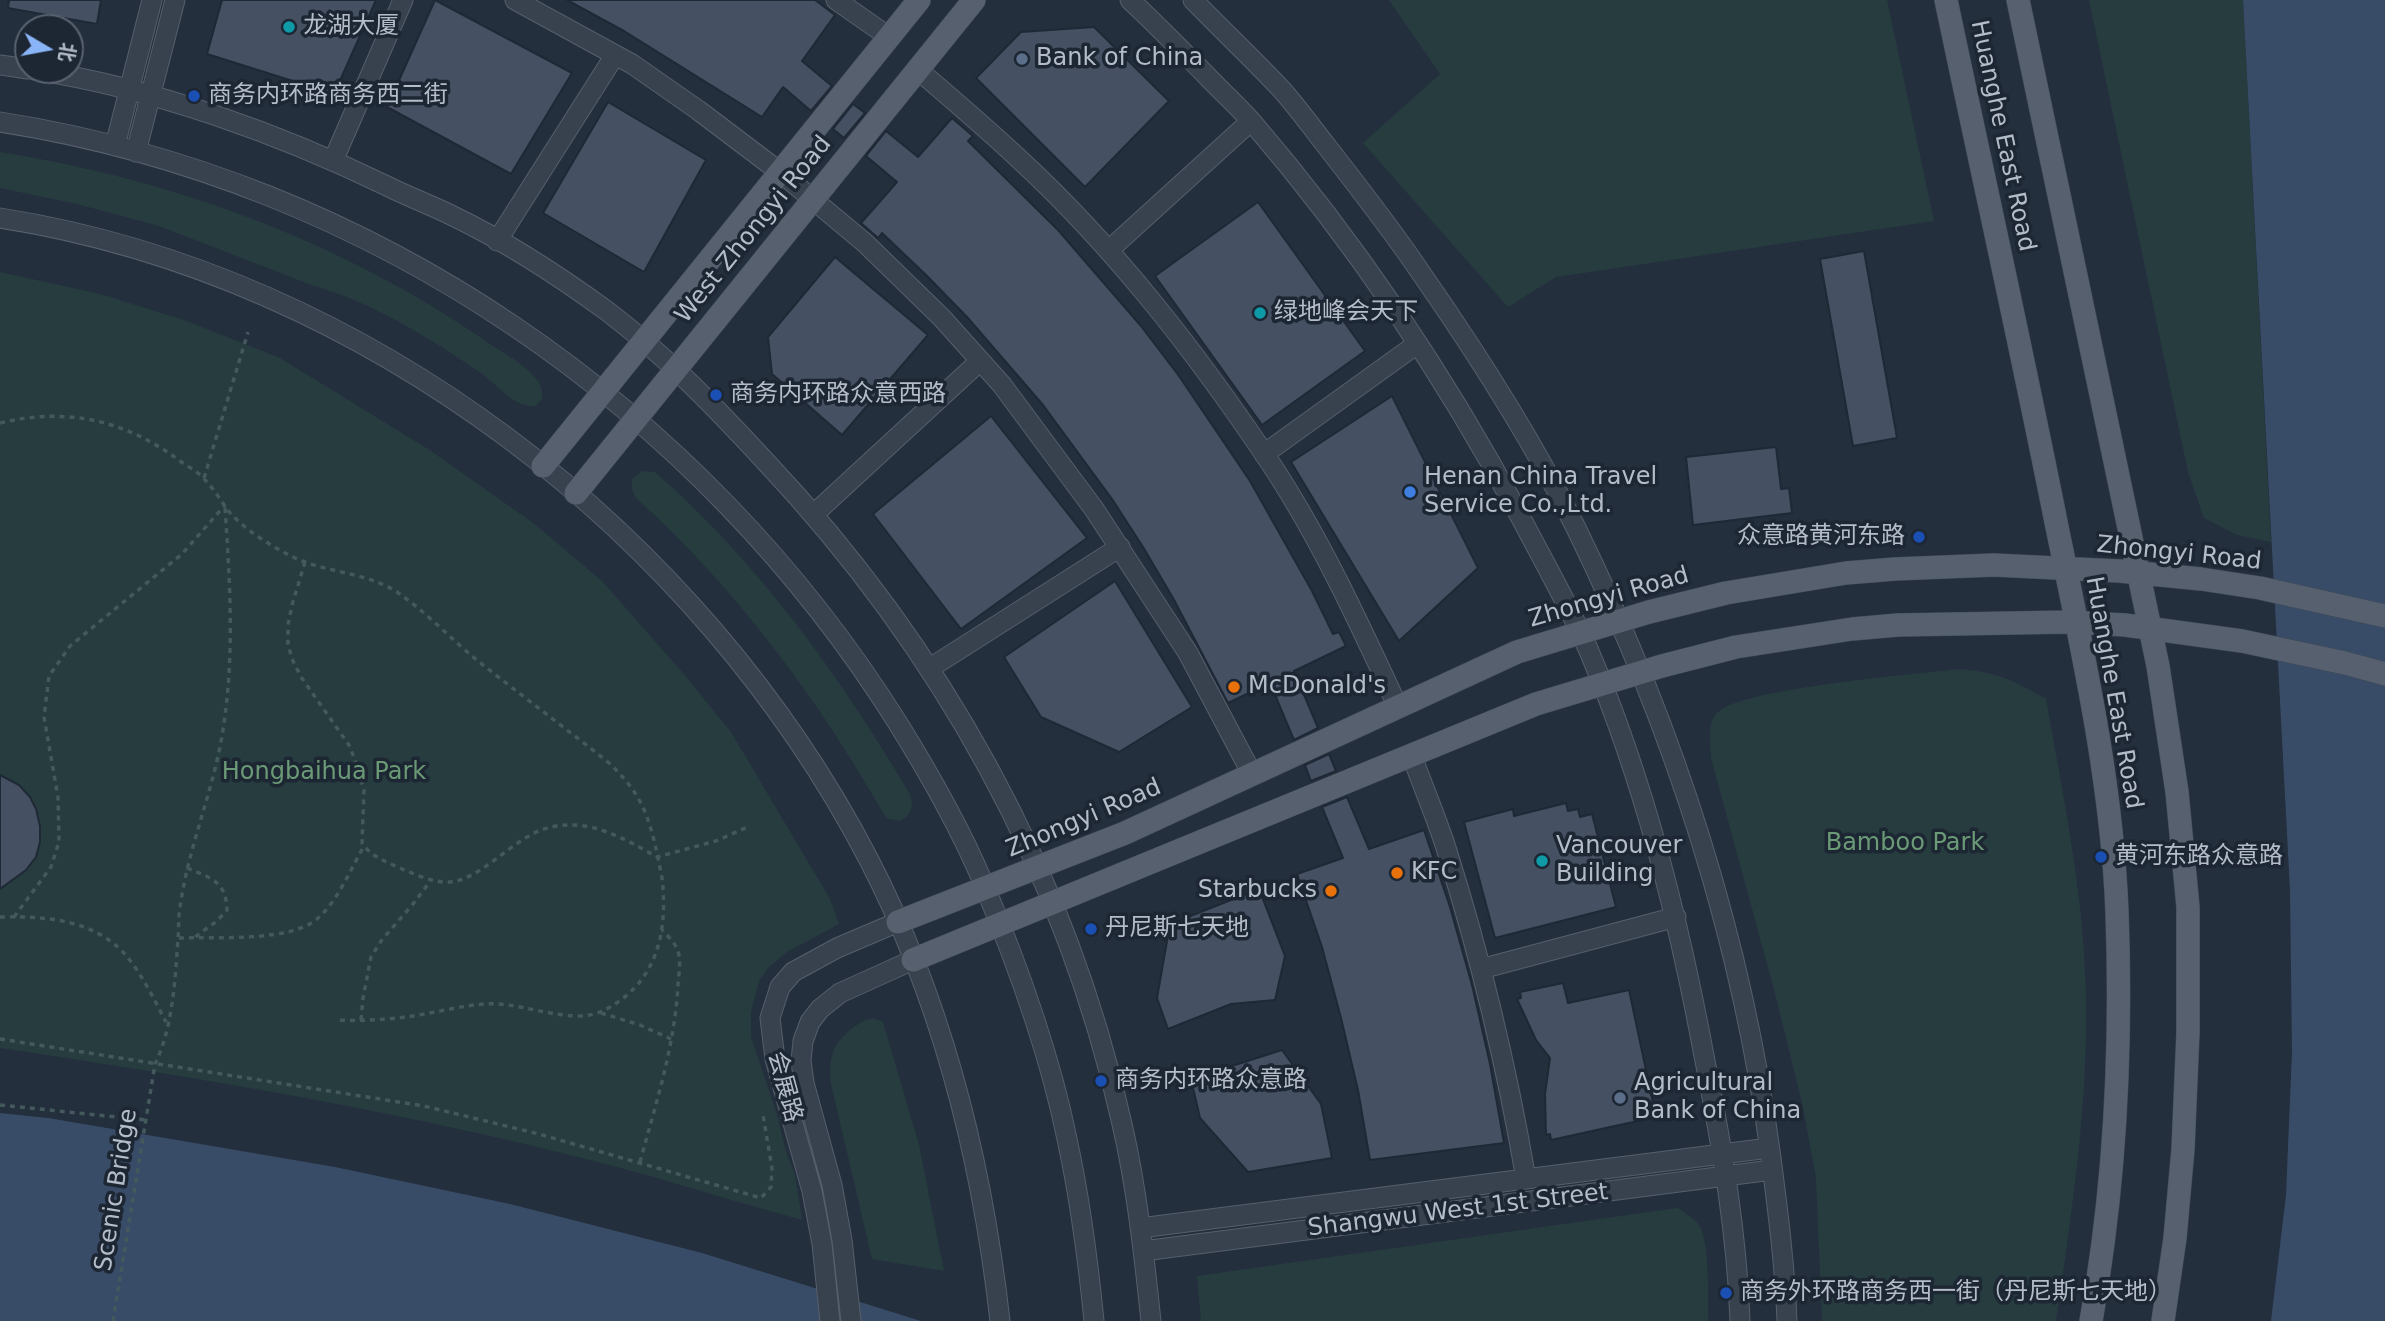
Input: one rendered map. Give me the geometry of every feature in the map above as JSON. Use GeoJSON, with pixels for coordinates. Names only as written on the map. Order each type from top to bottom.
{"type":"FeatureCollection","features":[{"type":"Feature","properties":{"kind":"main road","name":"West Zhongyi Road"},"geometry":{"type":"LineString","coordinates":[[543,467],[919,0]]}},
{"type":"Feature","properties":{"kind":"main road","name":"West Zhongyi Road"},"geometry":{"type":"LineString","coordinates":[[576,493],[974,0]]}},
{"type":"Feature","properties":{"kind":"main road","name":"Huanghe East Road"},"geometry":{"type":"LineString","coordinates":[[1946,0],[2077,622],[2107,801],[2117,910],[2118,1031],[2113,1145],[2105,1230],[2091,1321]]}},
{"type":"Feature","properties":{"kind":"main road","name":"Huanghe East Road"},"geometry":{"type":"LineString","coordinates":[[2018,0],[2158,666],[2177,792],[2188,906],[2188,1032],[2183,1149],[2175,1238],[2163,1321]]}},
{"type":"Feature","properties":{"kind":"main road","name":"Zhongyi Road"},"geometry":{"type":"LineString","coordinates":[[898,922],[1125,833],[1517,652],[1579,632],[1726,593],[1846,573],[1965,566],[2066,569],[2139,573],[2238,585],[2385,616]]}},
{"type":"Feature","properties":{"kind":"main road"},"geometry":{"type":"LineString","coordinates":[[913,960],[1536,704],[1601,683],[1736,647],[1852,629],[1898,625],[2077,622],[2242,641],[2385,674]]}},
{"type":"Feature","properties":{"kind":"street"},"geometry":{"type":"LineString","coordinates":[[115,146],[152,0]]}},
{"type":"Feature","properties":{"kind":"street"},"geometry":{"type":"LineString","coordinates":[[136,152],[175,0]]}},
{"type":"Feature","properties":{"kind":"street"},"geometry":{"type":"LineString","coordinates":[[333,161],[403,0]]}},
{"type":"Feature","properties":{"kind":"street"},"geometry":{"type":"LineString","coordinates":[[515,0],[615,55],[698,110],[780,172],[865,243],[942,318],[1002,385],[1119,547],[1188,653],[1252,774]]}},
{"type":"Feature","properties":{"kind":"street"},"geometry":{"type":"LineString","coordinates":[[836,0],[889,37]]}},
{"type":"Feature","properties":{"kind":"street"},"geometry":{"type":"LineString","coordinates":[[1130,0],[1251,121],[1348,244],[1462,415],[1503,485],[1579,632],[1624,744],[1662,860],[1676,917],[1691,984],[1721,1154],[1732,1227],[1740,1321]]}},
{"type":"Feature","properties":{"kind":"street"},"geometry":{"type":"LineString","coordinates":[[1193,0],[1283,91],[1383,217],[1486,370],[1542,464],[1619,621],[1670,747],[1708,864],[1741,988],[1760,1080],[1779,1218],[1787,1321]]}},
{"type":"Feature","properties":{"kind":"street"},"geometry":{"type":"LineString","coordinates":[[497,241],[615,55]]}},
{"type":"Feature","properties":{"kind":"street"},"geometry":{"type":"LineString","coordinates":[[917,69],[1018,158],[1108,250],[1197,358],[1264,454],[1341,585],[1398,707]]}},
{"type":"Feature","properties":{"kind":"street"},"geometry":{"type":"LineString","coordinates":[[84,81],[209,114],[333,161],[455,217],[549,271],[610,314],[676,369],[814,514],[891,611],[930,668],[992,771],[1038,867],[1088,1000],[1122,1124],[1140,1228],[1151,1321]]}},
{"type":"Feature","properties":{"kind":"street"},"geometry":{"type":"LineString","coordinates":[[1108,250],[1251,121]]}},
{"type":"Feature","properties":{"kind":"street"},"geometry":{"type":"LineString","coordinates":[[0,122],[39,128],[181,164],[319,216],[373,242],[480,302],[602,393],[636,419],[740,517],[771,551],[875,687],[926,769],[985,888],[1034,1018],[1067,1136],[1082,1217],[1094,1321]]}},
{"type":"Feature","properties":{"kind":"street"},"geometry":{"type":"LineString","coordinates":[[0,218],[59,230],[152,255],[281,303],[430,383],[576,493],[625,536],[699,613],[770,702],[845,816],[898,922],[945,1047],[975,1157],[989,1232],[1000,1321]]}},
{"type":"Feature","properties":{"kind":"street"},"geometry":{"type":"LineString","coordinates":[[1264,454],[1417,344]]}},
{"type":"Feature","properties":{"kind":"street"},"geometry":{"type":"LineString","coordinates":[[814,514],[980,361]]}},
{"type":"Feature","properties":{"kind":"street"},"geometry":{"type":"LineString","coordinates":[[930,668],[1119,547]]}},
{"type":"Feature","properties":{"kind":"street"},"geometry":{"type":"LineString","coordinates":[[1412,756],[1447,850],[1482,969],[1511,1092],[1527,1179]]}},
{"type":"Feature","properties":{"kind":"street"},"geometry":{"type":"LineString","coordinates":[[1482,969],[1676,917]]}},
{"type":"Feature","properties":{"kind":"street","name":"会展路"},"geometry":{"type":"LineString","coordinates":[[830,1321],[812,1191],[775,1059],[770,1018],[780,987],[793,972],[837,948],[898,922]]}},
{"type":"Feature","properties":{"kind":"street","name":"会展路"},"geometry":{"type":"LineString","coordinates":[[852,1321],[832,1185],[804,1083],[801,1061],[803,1041],[810,1023],[820,1009],[841,993],[913,960]]}},
{"type":"Feature","properties":{"kind":"street","name":"Shangwu West 1st Street"},"geometry":{"type":"LineString","coordinates":[[1140,1228],[1769,1148]]}},
{"type":"Feature","properties":{"kind":"street","name":"Shangwu West 1st Street"},"geometry":{"type":"LineString","coordinates":[[1143,1251],[1772,1170]]}},
{"type":"Feature","properties":{"kind":"path"},"geometry":{"type":"LineString","coordinates":[[204,478],[248,332]]}},
{"type":"Feature","properties":{"kind":"path"},"geometry":{"type":"LineString","coordinates":[[0,423],[15,419],[60,416],[100,420],[163,447],[204,478],[232,514],[258,536],[305,562],[367,580],[396,592],[608,762],[627,779],[639,796],[652,830],[663,883],[665,906],[662,930],[649,972],[630,993],[609,1009],[577,1016],[484,1004],[406,1017],[336,1020]]}},
{"type":"Feature","properties":{"kind":"path"},"geometry":{"type":"LineString","coordinates":[[14,917],[51,867],[59,842],[58,797],[44,717],[50,676],[70,646],[182,554],[225,505]]}},
{"type":"Feature","properties":{"kind":"path","name":"Scenic Bridge"},"geometry":{"type":"LineString","coordinates":[[113,1321],[155,1064],[164,1045],[179,910],[187,868],[222,739],[227,703],[232,610],[225,505]]}},
{"type":"Feature","properties":{"kind":"path"},"geometry":{"type":"LineString","coordinates":[[305,562],[292,605],[288,644],[301,677],[349,744],[364,790],[361,833],[364,846],[376,858],[408,872],[442,882],[455,881],[482,869],[519,840],[550,827],[569,825],[595,828],[621,837],[657,857],[716,841],[750,826]]}},
{"type":"Feature","properties":{"kind":"path"},"geometry":{"type":"LineString","coordinates":[[178,938],[255,936],[308,926],[328,907],[364,846]]}},
{"type":"Feature","properties":{"kind":"path"},"geometry":{"type":"LineString","coordinates":[[187,868],[216,881],[223,888],[226,899],[227,910],[195,938]]}},
{"type":"Feature","properties":{"kind":"path"},"geometry":{"type":"LineString","coordinates":[[361,1020],[371,957],[432,879]]}},
{"type":"Feature","properties":{"kind":"path"},"geometry":{"type":"LineString","coordinates":[[0,917],[34,917],[67,922],[97,932],[123,952],[147,987],[167,1024]]}},
{"type":"Feature","properties":{"kind":"path"},"geometry":{"type":"LineString","coordinates":[[639,1163],[667,1063],[677,1001],[678,951],[662,930]]}},
{"type":"Feature","properties":{"kind":"path"},"geometry":{"type":"LineString","coordinates":[[599,1013],[640,1025],[671,1039]]}},
{"type":"Feature","properties":{"kind":"path"},"geometry":{"type":"LineString","coordinates":[[0,1039],[424,1106],[539,1134],[761,1199],[771,1187],[772,1168],[763,1115]]}},
{"type":"Feature","properties":{"kind":"path"},"geometry":{"type":"LineString","coordinates":[[0,1105],[146,1121]]}},
{"type":"Feature","properties":{"kind":"green space"},"geometry":{"type":"Polygon","coordinates":[[[1389,0],[1887,0],[1934,221],[1556,277],[1508,307],[1363,143],[1440,74],[1389,0]]]}},
{"type":"Feature","properties":{"kind":"green space"},"geometry":{"type":"Polygon","coordinates":[[[2089,0],[2243,0],[2271,542],[2237,535],[2204,518],[2188,472],[2089,0]]]}},
{"type":"Feature","properties":{"kind":"green space"},"geometry":{"type":"Polygon","coordinates":[[[0,152],[130,179],[256,220],[317,246],[434,308],[515,360],[538,382],[542,399],[535,406],[521,404],[443,348],[357,301],[159,226],[77,204],[0,188],[0,152]]]}},
{"type":"Feature","properties":{"kind":"green space","name":"Hongbaihua Park"},"geometry":{"type":"Polygon","coordinates":[[[0,272],[100,294],[184,320],[280,358],[428,449],[532,522],[602,581],[682,672],[731,732],[830,899],[839,924],[787,952],[768,968],[759,981],[751,1012],[751,1037],[795,1175],[802,1220],[592,1160],[423,1121],[212,1081],[0,1048],[0,272]]]}},
{"type":"Feature","properties":{"kind":"green space"},"geometry":{"type":"Polygon","coordinates":[[[643,471],[655,472],[693,507],[729,544],[796,624],[856,708],[911,796],[912,807],[907,817],[899,821],[886,818],[833,731],[774,648],[708,570],[636,498],[632,490],[632,479],[643,471]]]}},
{"type":"Feature","properties":{"kind":"green space","name":"Bamboo Park"},"geometry":{"type":"Polygon","coordinates":[[[1960,669],[2005,678],[2046,699],[2073,853],[2085,970],[2086,1048],[2077,1166],[2056,1321],[1822,1321],[1816,1178],[1803,1107],[1711,758],[1712,722],[1718,712],[1734,703],[1761,696],[1833,683],[1960,669]]]}},
{"type":"Feature","properties":{"kind":"green space"},"geometry":{"type":"Polygon","coordinates":[[[873,1018],[883,1022],[919,1145],[944,1271],[872,1259],[830,1071],[832,1054],[845,1035],[873,1018]]]}},
{"type":"Feature","properties":{"kind":"green space"},"geometry":{"type":"Polygon","coordinates":[[[1677,1208],[1694,1220],[1703,1233],[1708,1271],[1708,1321],[1201,1321],[1197,1276],[1677,1208]]]}},
{"type":"Feature","properties":{"kind":"water"},"geometry":{"type":"Polygon","coordinates":[[[2243,0],[2385,0],[2385,1321],[2271,1321],[2286,1195],[2292,1052],[2290,890],[2243,0]]]}},
{"type":"Feature","properties":{"kind":"water"},"geometry":{"type":"Polygon","coordinates":[[[0,1113],[48,1118],[335,1167],[510,1204],[702,1253],[921,1321],[0,1321],[0,1113]]]}},
{"type":"Feature","properties":{"kind":"building"},"geometry":{"type":"Polygon","coordinates":[[[9,0],[101,0],[97,24],[84,22],[84,14],[41,14],[8,8],[9,0]]]}},
{"type":"Feature","properties":{"kind":"building","name":"龙湖大厦"},"geometry":{"type":"Polygon","coordinates":[[[222,0],[376,0],[334,94],[207,54],[222,0]]]}},
{"type":"Feature","properties":{"kind":"building"},"geometry":{"type":"Polygon","coordinates":[[[435,0],[572,73],[511,174],[387,107],[435,0]]]}},
{"type":"Feature","properties":{"kind":"building"},"geometry":{"type":"Polygon","coordinates":[[[567,0],[815,0],[835,15],[802,61],[832,86],[811,111],[783,87],[762,117],[624,31],[567,0]]]}},
{"type":"Feature","properties":{"kind":"building"},"geometry":{"type":"Polygon","coordinates":[[[1094,27],[1169,101],[1085,187],[976,78],[1021,32],[1094,27]]]}},
{"type":"Feature","properties":{"kind":"building"},"geometry":{"type":"Polygon","coordinates":[[[608,102],[706,160],[644,272],[543,213],[608,102]]]}},
{"type":"Feature","properties":{"kind":"building"},"geometry":{"type":"Polygon","coordinates":[[[853,104],[865,113],[844,138],[833,129],[853,104]]]}},
{"type":"Feature","properties":{"kind":"building"},"geometry":{"type":"Polygon","coordinates":[[[952,118],[973,136],[968,141],[1058,230],[1141,326],[1179,376],[1250,481],[1333,634],[1339,632],[1346,646],[1294,671],[1318,728],[1294,740],[1270,683],[1228,703],[1143,547],[1112,499],[1043,405],[967,317],[926,275],[882,233],[878,238],[861,223],[897,182],[866,156],[886,131],[918,157],[952,118]]]}},
{"type":"Feature","properties":{"kind":"building","name":"绿地峰会天下"},"geometry":{"type":"Polygon","coordinates":[[[1258,202],[1365,351],[1262,425],[1155,276],[1258,202]]]}},
{"type":"Feature","properties":{"kind":"building"},"geometry":{"type":"Polygon","coordinates":[[[1864,251],[1897,438],[1853,446],[1820,259],[1864,251]]]}},
{"type":"Feature","properties":{"kind":"building"},"geometry":{"type":"Polygon","coordinates":[[[835,257],[928,335],[842,435],[772,374],[768,337],[835,257]]]}},
{"type":"Feature","properties":{"kind":"building"},"geometry":{"type":"Polygon","coordinates":[[[1392,396],[1478,568],[1399,641],[1291,462],[1392,396]]]}},
{"type":"Feature","properties":{"kind":"building"},"geometry":{"type":"Polygon","coordinates":[[[991,416],[1087,538],[961,629],[873,514],[991,416]]]}},
{"type":"Feature","properties":{"kind":"building"},"geometry":{"type":"Polygon","coordinates":[[[1776,447],[1781,489],[1789,488],[1792,513],[1693,525],[1686,457],[1776,447]]]}},
{"type":"Feature","properties":{"kind":"building"},"geometry":{"type":"Polygon","coordinates":[[[1115,581],[1192,707],[1119,752],[1041,717],[1004,657],[1115,581]]]}},
{"type":"Feature","properties":{"kind":"building"},"geometry":{"type":"Polygon","coordinates":[[[1329,754],[1336,771],[1311,781],[1305,765],[1329,754]]]}},
{"type":"Feature","properties":{"kind":"building"},"geometry":{"type":"Polygon","coordinates":[[[0,775],[19,785],[30,797],[40,826],[40,842],[36,857],[26,870],[0,889],[0,775]]]}},
{"type":"Feature","properties":{"kind":"building"},"geometry":{"type":"Polygon","coordinates":[[[1347,797],[1369,849],[1424,830],[1472,985],[1504,1143],[1370,1160],[1358,1090],[1341,1018],[1322,947],[1297,874],[1343,858],[1322,807],[1347,797]]]}},
{"type":"Feature","properties":{"kind":"building"},"geometry":{"type":"Polygon","coordinates":[[[1566,803],[1568,811],[1578,809],[1580,817],[1592,814],[1616,907],[1495,938],[1464,822],[1513,809],[1514,816],[1566,803]]]}},
{"type":"Feature","properties":{"kind":"building"},"geometry":{"type":"Polygon","coordinates":[[[1259,889],[1285,956],[1275,1000],[1231,1004],[1168,1029],[1157,998],[1170,924],[1259,889]]]}},
{"type":"Feature","properties":{"kind":"building"},"geometry":{"type":"Polygon","coordinates":[[[1563,983],[1568,1003],[1629,990],[1656,1117],[1551,1140],[1550,1134],[1546,1135],[1545,1094],[1550,1058],[1536,1040],[1517,999],[1521,998],[1520,992],[1563,983]]]}},
{"type":"Feature","properties":{"kind":"building"},"geometry":{"type":"Polygon","coordinates":[[[1282,1050],[1321,1104],[1332,1158],[1248,1172],[1200,1118],[1191,1079],[1282,1050]]]}},
{"type":"Feature","properties":{"kind":"place","name":"龙湖大厦"},"geometry":{"type":"Point","coordinates":[289,27]}},
{"type":"Feature","properties":{"kind":"place","name":"Bank of China"},"geometry":{"type":"Point","coordinates":[1022,59]}},
{"type":"Feature","properties":{"kind":"place","name":"商务内环路商务西二街"},"geometry":{"type":"Point","coordinates":[194,96]}},
{"type":"Feature","properties":{"kind":"place","name":"绿地峰会天下"},"geometry":{"type":"Point","coordinates":[1260,313]}},
{"type":"Feature","properties":{"kind":"place","name":"商务内环路众意西路"},"geometry":{"type":"Point","coordinates":[716,395]}},
{"type":"Feature","properties":{"kind":"place","name":"Henan China Travel Service Co.,Ltd."},"geometry":{"type":"Point","coordinates":[1410,492]}},
{"type":"Feature","properties":{"kind":"place","name":"众意路黄河东路"},"geometry":{"type":"Point","coordinates":[1919,537]}},
{"type":"Feature","properties":{"kind":"place","name":"McDonald's"},"geometry":{"type":"Point","coordinates":[1234,687]}},
{"type":"Feature","properties":{"kind":"place","name":"黄河东路众意路"},"geometry":{"type":"Point","coordinates":[2101,857]}},
{"type":"Feature","properties":{"kind":"place","name":"Vancouver Building"},"geometry":{"type":"Point","coordinates":[1542,861]}},
{"type":"Feature","properties":{"kind":"place","name":"KFC"},"geometry":{"type":"Point","coordinates":[1397,873]}},
{"type":"Feature","properties":{"kind":"place","name":"Starbucks"},"geometry":{"type":"Point","coordinates":[1331,891]}},
{"type":"Feature","properties":{"kind":"place","name":"丹尼斯七天地"},"geometry":{"type":"Point","coordinates":[1091,929]}},
{"type":"Feature","properties":{"kind":"place","name":"商务内环路众意路"},"geometry":{"type":"Point","coordinates":[1101,1081]}},
{"type":"Feature","properties":{"kind":"place","name":"Agricultural Bank of China"},"geometry":{"type":"Point","coordinates":[1620,1098]}},
{"type":"Feature","properties":{"kind":"place","name":"商务外环路商务西一街（丹尼斯七天地）"},"geometry":{"type":"Point","coordinates":[1726,1293]}}]}
